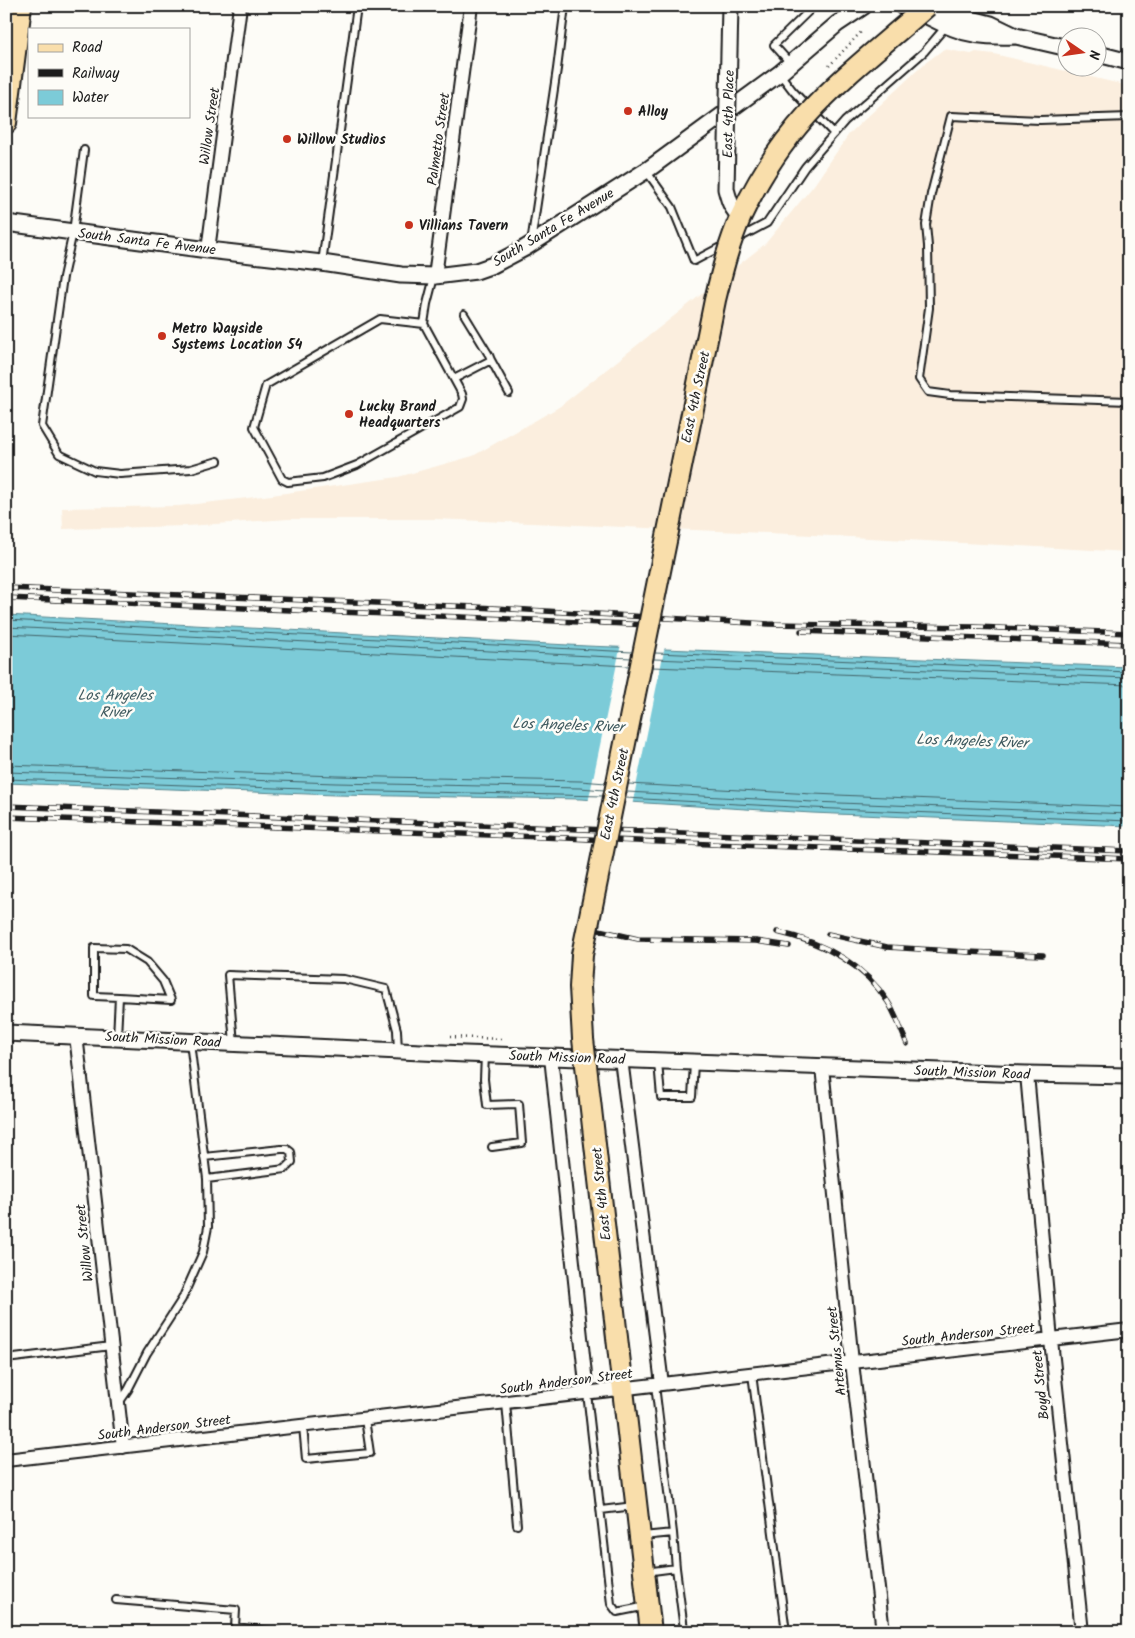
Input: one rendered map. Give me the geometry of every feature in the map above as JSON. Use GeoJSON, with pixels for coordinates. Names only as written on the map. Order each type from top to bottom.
{"type":"FeatureCollection","features":[{"type":"Feature","properties":{"kind":"main road"},"geometry":{"type":"LineString","coordinates":[[6,123],[21,6]]}},
{"type":"Feature","properties":{"kind":"main road","name":"East 4th Street"},"geometry":{"type":"LineString","coordinates":[[651,1632],[583,1039],[580,987],[582,949],[715,300],[728,249],[741,217],[763,174],[793,131],[808,113],[916,8]]}},
{"type":"Feature","properties":{"kind":"street","name":"Willow Street"},"geometry":{"type":"LineString","coordinates":[[208,250],[240,6]]}},
{"type":"Feature","properties":{"kind":"street","name":"Palmetto Street"},"geometry":{"type":"LineString","coordinates":[[435,276],[471,6]]}},
{"type":"Feature","properties":{"kind":"street","name":"East 4th Place"},"geometry":{"type":"LineString","coordinates":[[730,6],[726,189],[734,212],[741,217]]}},
{"type":"Feature","properties":{"kind":"street","name":"South Santa Fe Avenue"},"geometry":{"type":"LineString","coordinates":[[6,222],[208,250],[322,262],[401,275],[435,276],[476,271],[493,265],[531,244],[646,170],[785,68],[837,24],[864,6]]}},
{"type":"Feature","properties":{"kind":"street"},"geometry":{"type":"LineString","coordinates":[[916,8],[953,28],[991,37],[1016,36]]}},
{"type":"Feature","properties":{"kind":"street"},"geometry":{"type":"LineString","coordinates":[[916,8],[991,24],[1016,36],[1058,46]]}},
{"type":"Feature","properties":{"kind":"street"},"geometry":{"type":"LineString","coordinates":[[1108,57],[1129,62]]}},
{"type":"Feature","properties":{"kind":"street","name":"South Mission Road"},"geometry":{"type":"LineString","coordinates":[[6,1033],[551,1057],[1129,1076]]}},
{"type":"Feature","properties":{"kind":"street","name":"Willow Street"},"geometry":{"type":"LineString","coordinates":[[76,1035],[123,1447]]}},
{"type":"Feature","properties":{"kind":"street"},"geometry":{"type":"LineString","coordinates":[[551,1057],[587,1393]]}},
{"type":"Feature","properties":{"kind":"street"},"geometry":{"type":"LineString","coordinates":[[620,1059],[659,1385]]}},
{"type":"Feature","properties":{"kind":"street","name":"Artemus Street"},"geometry":{"type":"LineString","coordinates":[[822,1067],[852,1362],[883,1632]]}},
{"type":"Feature","properties":{"kind":"street","name":"Boyd Street"},"geometry":{"type":"LineString","coordinates":[[1027,1074],[1050,1340],[1082,1632]]}},
{"type":"Feature","properties":{"kind":"street","name":"South Anderson Street"},"geometry":{"type":"LineString","coordinates":[[6,1460],[1129,1330]]}},
{"type":"Feature","properties":{"kind":"lane"},"geometry":{"type":"LineString","coordinates":[[322,262],[357,6]]}},
{"type":"Feature","properties":{"kind":"lane"},"geometry":{"type":"LineString","coordinates":[[531,244],[565,6]]}},
{"type":"Feature","properties":{"kind":"lane"},"geometry":{"type":"LineString","coordinates":[[814,6],[774,45],[793,91],[834,134]]}},
{"type":"Feature","properties":{"kind":"lane"},"geometry":{"type":"LineString","coordinates":[[646,170],[672,208],[694,261],[767,223],[805,166],[845,121],[924,52],[947,25]]}},
{"type":"Feature","properties":{"kind":"lane"},"geometry":{"type":"LineString","coordinates":[[1129,117],[1040,120],[951,116],[931,194],[926,225],[929,308],[919,379],[928,392],[950,395],[1129,401]]}},
{"type":"Feature","properties":{"kind":"lane"},"geometry":{"type":"LineString","coordinates":[[84,150],[73,232],[63,277],[42,426],[59,454],[95,471],[120,474],[191,469],[218,461]]}},
{"type":"Feature","properties":{"kind":"lane"},"geometry":{"type":"LineString","coordinates":[[424,324],[380,319],[266,385],[254,427],[282,479],[288,482],[322,478],[357,465],[460,407],[463,399],[424,324],[427,304],[435,276]]}},
{"type":"Feature","properties":{"kind":"lane"},"geometry":{"type":"LineString","coordinates":[[464,314],[489,355],[508,393]]}},
{"type":"Feature","properties":{"kind":"lane"},"geometry":{"type":"LineString","coordinates":[[454,379],[491,360]]}},
{"type":"Feature","properties":{"kind":"lane"},"geometry":{"type":"LineString","coordinates":[[94,948],[126,949],[147,962],[163,981],[171,1000],[119,997],[94,996],[94,948]]}},
{"type":"Feature","properties":{"kind":"lane"},"geometry":{"type":"LineString","coordinates":[[234,1043],[228,975],[344,979],[386,989],[397,1030],[398,1051]]}},
{"type":"Feature","properties":{"kind":"lane"},"geometry":{"type":"LineString","coordinates":[[117,1037],[119,997]]}},
{"type":"Feature","properties":{"kind":"lane"},"geometry":{"type":"LineString","coordinates":[[118,1404],[128,1390],[147,1353],[182,1299],[203,1252],[208,1227],[207,1179],[190,1040]]}},
{"type":"Feature","properties":{"kind":"lane"},"geometry":{"type":"LineString","coordinates":[[485,1054],[484,1079],[487,1105],[520,1104],[522,1143],[492,1147]]}},
{"type":"Feature","properties":{"kind":"lane"},"geometry":{"type":"LineString","coordinates":[[658,1061],[661,1097],[692,1097],[694,1062]]}},
{"type":"Feature","properties":{"kind":"lane"},"geometry":{"type":"LineString","coordinates":[[204,1157],[281,1149],[291,1152],[292,1162],[285,1169],[207,1179]]}},
{"type":"Feature","properties":{"kind":"lane"},"geometry":{"type":"LineString","coordinates":[[6,1360],[111,1346]]}},
{"type":"Feature","properties":{"kind":"lane"},"geometry":{"type":"LineString","coordinates":[[752,1374],[786,1632]]}},
{"type":"Feature","properties":{"kind":"lane"},"geometry":{"type":"LineString","coordinates":[[659,1385],[676,1568],[684,1628]]}},
{"type":"Feature","properties":{"kind":"lane"},"geometry":{"type":"LineString","coordinates":[[587,1393],[611,1604],[617,1612],[648,1606]]}},
{"type":"Feature","properties":{"kind":"lane"},"geometry":{"type":"LineString","coordinates":[[506,1403],[516,1525]]}},
{"type":"Feature","properties":{"kind":"lane"},"geometry":{"type":"LineString","coordinates":[[303,1426],[306,1459],[370,1453],[365,1419]]}},
{"type":"Feature","properties":{"kind":"lane"},"geometry":{"type":"LineString","coordinates":[[600,1510],[636,1506]]}},
{"type":"Feature","properties":{"kind":"lane"},"geometry":{"type":"LineString","coordinates":[[640,1536],[673,1533]]}},
{"type":"Feature","properties":{"kind":"lane"},"geometry":{"type":"LineString","coordinates":[[644,1572],[676,1568]]}},
{"type":"Feature","properties":{"kind":"lane"},"geometry":{"type":"LineString","coordinates":[[116,1600],[236,1610],[234,1629],[279,1632]]}},
{"type":"Feature","properties":{"kind":"lane"},"geometry":{"type":"LineString","coordinates":[[651,1632],[684,1628],[726,1632]]}},
{"type":"Feature","properties":{"kind":"path"},"geometry":{"type":"LineString","coordinates":[[829,66],[861,32]]}},
{"type":"Feature","properties":{"kind":"shaded area"},"geometry":{"type":"Polygon","coordinates":[[[944,49],[971,54],[976,52],[994,54],[1058,69],[1058,78],[1095,78],[1129,86],[1129,552],[813,535],[436,519],[289,519],[187,526],[63,529],[62,508],[179,506],[272,495],[398,477],[473,456],[559,407],[765,244],[814,185],[849,134],[924,64],[944,49]]]}},
{"type":"Feature","properties":{"kind":"water","name":"Los Angeles River"},"geometry":{"type":"Polygon","coordinates":[[[6,615],[587,646],[1129,667],[1129,826],[812,813],[580,799],[335,795],[6,783],[6,615]]]}},
{"type":"Feature","properties":{"kind":"pier"},"geometry":{"type":"Polygon","coordinates":[[[621,644],[665,646],[632,806],[588,803],[621,644]]]}},
{"type":"Feature","properties":{"kind":"railway"},"geometry":{"type":"LineString","coordinates":[[6,588],[476,607],[769,624],[975,627],[1129,633]]}},
{"type":"Feature","properties":{"kind":"railway"},"geometry":{"type":"LineString","coordinates":[[6,598],[651,625]]}},
{"type":"Feature","properties":{"kind":"railway"},"geometry":{"type":"LineString","coordinates":[[801,631],[1129,644]]}},
{"type":"Feature","properties":{"kind":"railway"},"geometry":{"type":"LineString","coordinates":[[6,806],[1129,851]]}},
{"type":"Feature","properties":{"kind":"railway"},"geometry":{"type":"LineString","coordinates":[[6,817],[1129,859]]}},
{"type":"Feature","properties":{"kind":"railway"},"geometry":{"type":"LineString","coordinates":[[586,927],[638,939],[756,941],[789,946]]}},
{"type":"Feature","properties":{"kind":"railway"},"geometry":{"type":"LineString","coordinates":[[777,932],[794,936],[825,948],[840,956],[866,976],[888,1002],[907,1044]]}},
{"type":"Feature","properties":{"kind":"railway"},"geometry":{"type":"LineString","coordinates":[[828,934],[887,947],[1043,955]]}},
{"type":"Feature","properties":{"kind":"place","name":"Alloy"},"geometry":{"type":"Point","coordinates":[628,111]}},
{"type":"Feature","properties":{"kind":"place","name":"Willow Studios"},"geometry":{"type":"Point","coordinates":[287,139]}},
{"type":"Feature","properties":{"kind":"place","name":"Villians Tavern"},"geometry":{"type":"Point","coordinates":[409,225]}},
{"type":"Feature","properties":{"kind":"place","name":"Metro Wayside Systems Location 54"},"geometry":{"type":"Point","coordinates":[162,336]}},
{"type":"Feature","properties":{"kind":"place","name":"Lucky Brand Headquarters"},"geometry":{"type":"Point","coordinates":[349,414]}}]}
